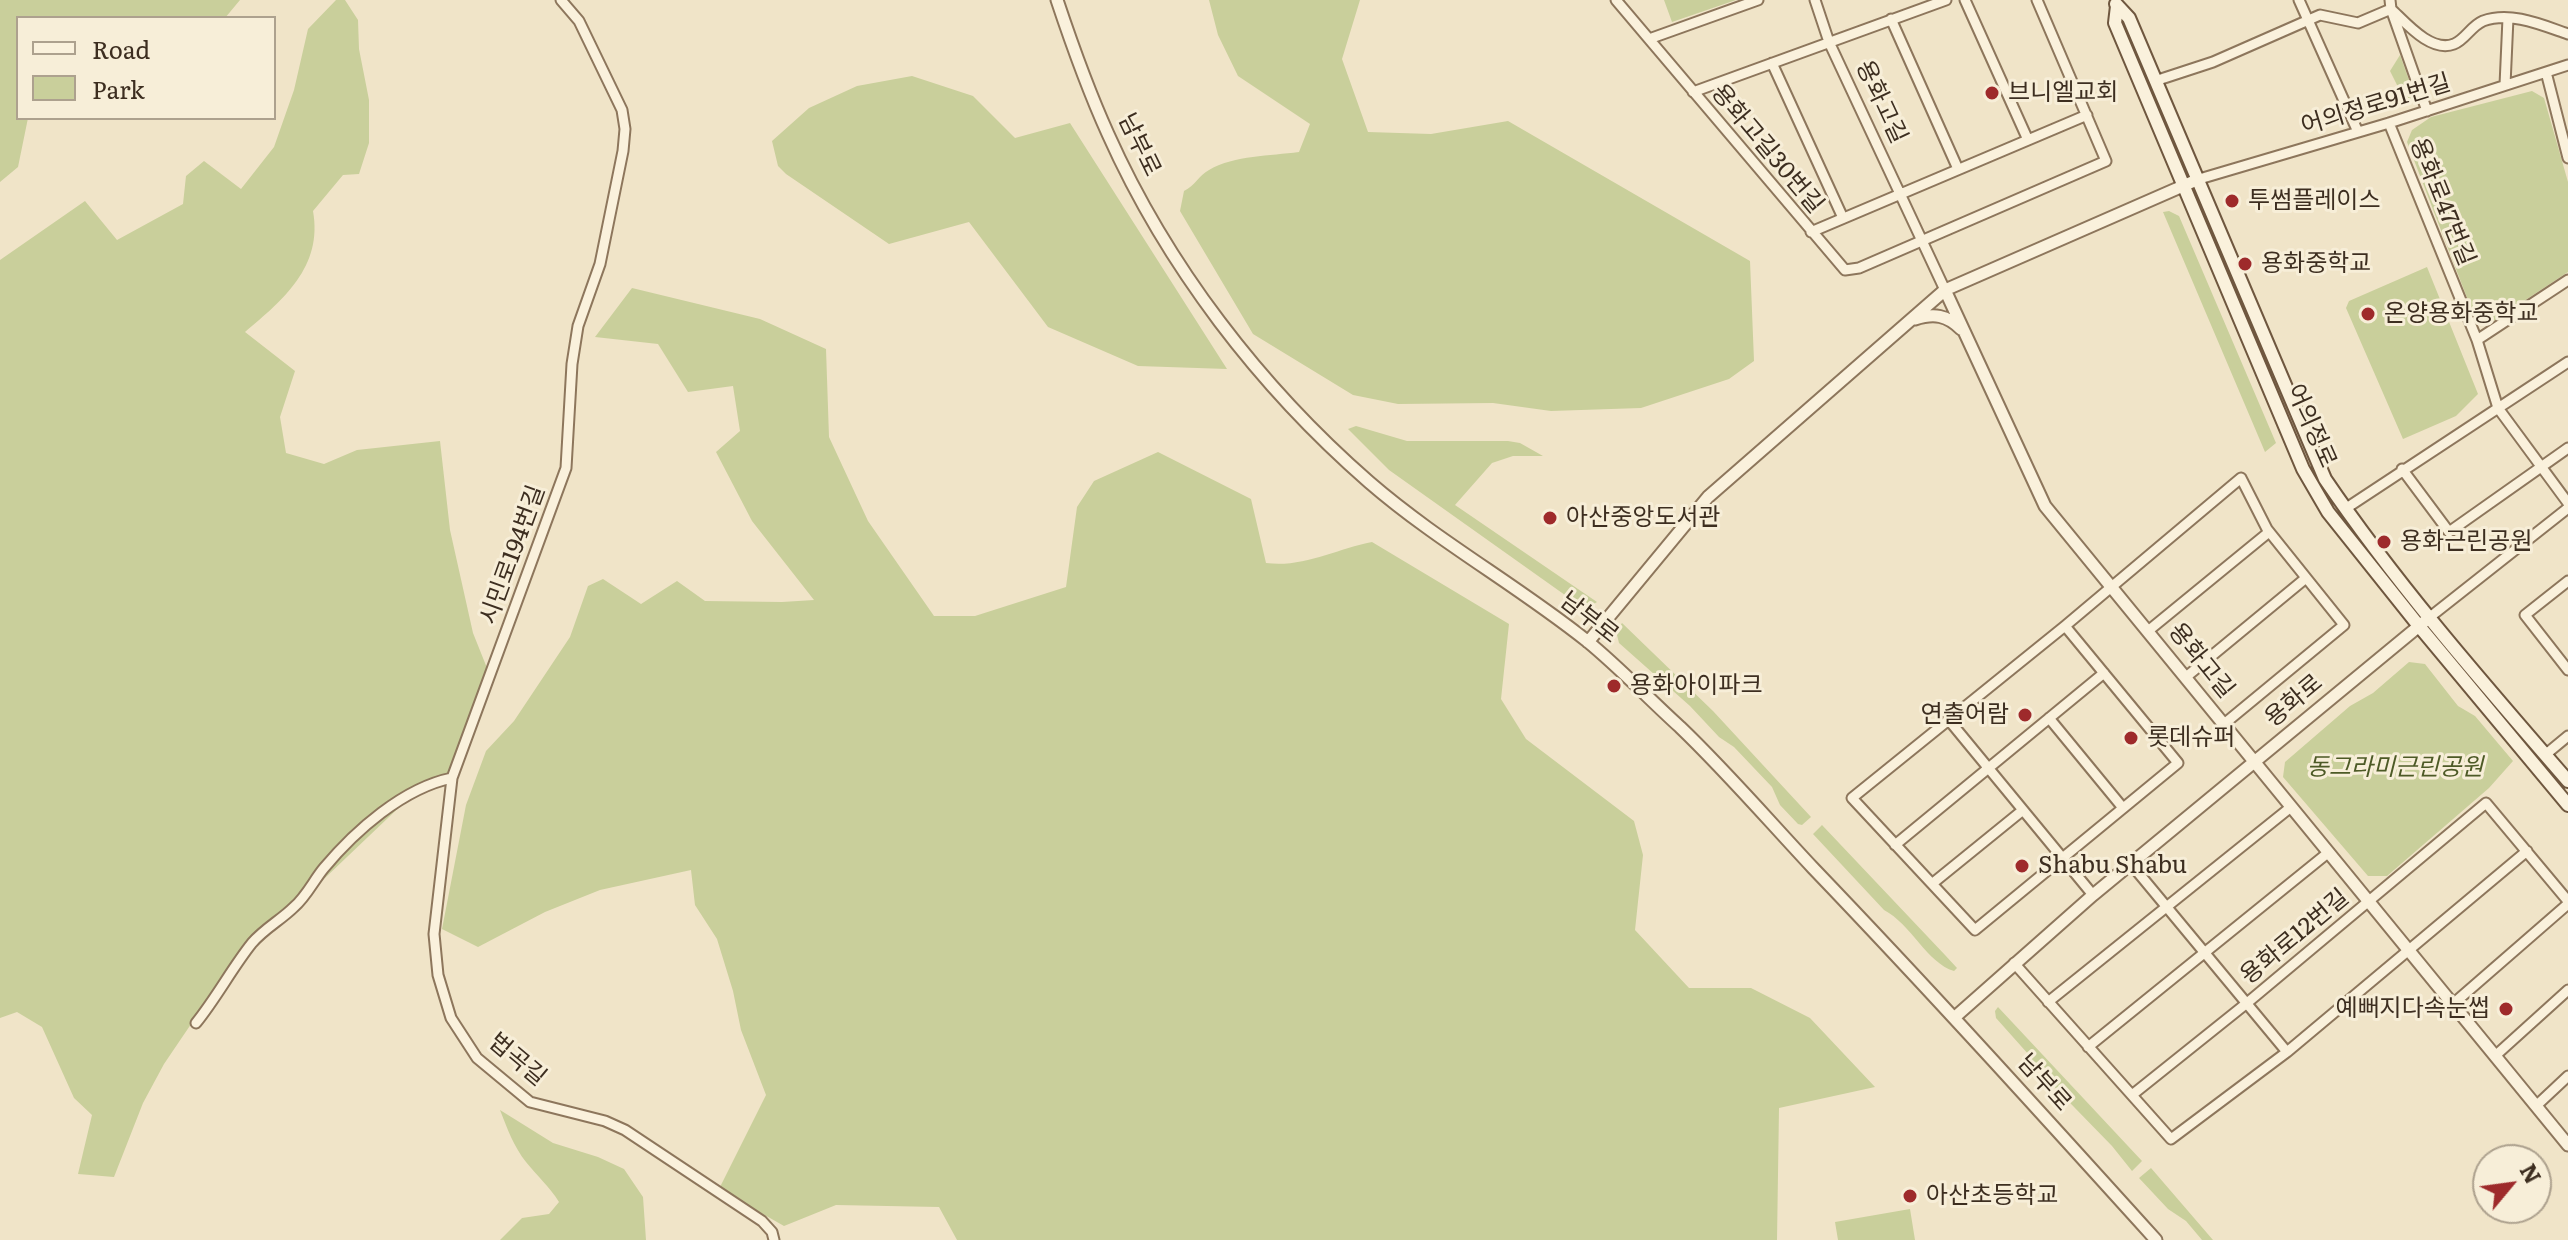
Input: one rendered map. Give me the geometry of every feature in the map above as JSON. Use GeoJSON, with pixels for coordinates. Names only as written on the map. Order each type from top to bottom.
{"type":"FeatureCollection","features":[{"type":"Feature","properties":{"kind":"main road","name":"어의정로"},"geometry":{"type":"LineString","coordinates":[[2116,3],[2129,18],[2155,81],[2190,183],[2303,469],[2328,512],[2568,805]]}},
{"type":"Feature","properties":{"kind":"main road","name":"어의정로"},"geometry":{"type":"LineString","coordinates":[[2116,3],[2115,23],[2325,479],[2430,617],[2568,781]]}},
{"type":"Feature","properties":{"kind":"street","name":"시민로194번길"},"geometry":{"type":"LineString","coordinates":[[452,778],[566,468],[572,364],[578,326],[600,264],[623,151],[625,129],[622,110],[579,21],[561,0]]}},
{"type":"Feature","properties":{"kind":"street","name":"남부로"},"geometry":{"type":"LineString","coordinates":[[1057,0],[1078,64],[1102,122],[1139,197],[1203,298],[1253,364],[1336,452],[1371,484],[1588,642],[1685,732],[1955,1017],[2156,1240]]}},
{"type":"Feature","properties":{"kind":"street","name":"용화고길30번길"},"geometry":{"type":"LineString","coordinates":[[1616,0],[1845,270],[1859,268],[1922,241]]}},
{"type":"Feature","properties":{"kind":"street"},"geometry":{"type":"LineString","coordinates":[[1649,39],[1758,0]]}},
{"type":"Feature","properties":{"kind":"street"},"geometry":{"type":"LineString","coordinates":[[1815,0],[1829,42]]}},
{"type":"Feature","properties":{"kind":"street","name":"용화고길"},"geometry":{"type":"LineString","coordinates":[[1946,0],[1829,42],[2045,506],[2568,1145]]}},
{"type":"Feature","properties":{"kind":"street"},"geometry":{"type":"LineString","coordinates":[[1965,0],[2028,140]]}},
{"type":"Feature","properties":{"kind":"street"},"geometry":{"type":"LineString","coordinates":[[1922,241],[2106,161],[2037,0]]}},
{"type":"Feature","properties":{"kind":"street"},"geometry":{"type":"LineString","coordinates":[[2299,0],[2358,132]]}},
{"type":"Feature","properties":{"kind":"street"},"geometry":{"type":"LineString","coordinates":[[2155,81],[2213,62],[2320,15],[2358,23],[2390,5]]}},
{"type":"Feature","properties":{"kind":"street"},"geometry":{"type":"LineString","coordinates":[[2390,5],[2417,33],[2438,45],[2454,44],[2482,22],[2508,18],[2526,19],[2568,34]]}},
{"type":"Feature","properties":{"kind":"street"},"geometry":{"type":"LineString","coordinates":[[2390,5],[2427,111]]}},
{"type":"Feature","properties":{"kind":"street"},"geometry":{"type":"LineString","coordinates":[[2505,85],[2508,18]]}},
{"type":"Feature","properties":{"kind":"street","name":"용화고길"},"geometry":{"type":"LineString","coordinates":[[1891,19],[1958,169]]}},
{"type":"Feature","properties":{"kind":"street","name":"용화고길30번길"},"geometry":{"type":"LineString","coordinates":[[1693,92],[1829,42]]}},
{"type":"Feature","properties":{"kind":"street","name":"용화고길30번길"},"geometry":{"type":"LineString","coordinates":[[1772,63],[1843,218],[1811,232]]}},
{"type":"Feature","properties":{"kind":"street","name":"어의정로91번길"},"geometry":{"type":"LineString","coordinates":[[2190,183],[2568,65]]}},
{"type":"Feature","properties":{"kind":"street"},"geometry":{"type":"LineString","coordinates":[[2546,72],[2568,158]]}},
{"type":"Feature","properties":{"kind":"street"},"geometry":{"type":"LineString","coordinates":[[1843,218],[2087,115]]}},
{"type":"Feature","properties":{"kind":"street","name":"용화로47번길"},"geometry":{"type":"LineString","coordinates":[[2389,123],[2477,340],[2498,408],[2568,505]]}},
{"type":"Feature","properties":{"kind":"street"},"geometry":{"type":"LineString","coordinates":[[1588,642],[1708,497],[1945,290],[2190,183]]}},
{"type":"Feature","properties":{"kind":"street"},"geometry":{"type":"LineString","coordinates":[[2477,340],[2568,280]]}},
{"type":"Feature","properties":{"kind":"street"},"geometry":{"type":"LineString","coordinates":[[1911,320],[1942,315],[1964,331]]}},
{"type":"Feature","properties":{"kind":"street"},"geometry":{"type":"LineString","coordinates":[[2345,509],[2568,362]]}},
{"type":"Feature","properties":{"kind":"street"},"geometry":{"type":"LineString","coordinates":[[2402,469],[2449,532],[2568,448]]}},
{"type":"Feature","properties":{"kind":"street"},"geometry":{"type":"LineString","coordinates":[[2065,626],[2178,763],[1975,930],[1852,798],[2065,626],[2241,478],[2269,532],[2344,625],[2224,724]]}},
{"type":"Feature","properties":{"kind":"street","name":"용화로"},"geometry":{"type":"LineString","coordinates":[[1955,1017],[2093,895],[2568,505]]}},
{"type":"Feature","properties":{"kind":"street"},"geometry":{"type":"LineString","coordinates":[[2148,631],[2269,532]]}},
{"type":"Feature","properties":{"kind":"street"},"geometry":{"type":"LineString","coordinates":[[2186,677],[2306,578]]}},
{"type":"Feature","properties":{"kind":"street"},"geometry":{"type":"LineString","coordinates":[[2566,663],[2525,615],[2568,581]]}},
{"type":"Feature","properties":{"kind":"street"},"geometry":{"type":"LineString","coordinates":[[1895,845],[2104,673]]}},
{"type":"Feature","properties":{"kind":"street"},"geometry":{"type":"LineString","coordinates":[[2049,718],[2123,808]]}},
{"type":"Feature","properties":{"kind":"street"},"geometry":{"type":"LineString","coordinates":[[1948,719],[2093,895]]}},
{"type":"Feature","properties":{"kind":"street"},"geometry":{"type":"LineString","coordinates":[[2545,755],[2568,736]]}},
{"type":"Feature","properties":{"kind":"street"},"geometry":{"type":"LineString","coordinates":[[196,1023],[250,945],[264,930],[296,907],[327,864],[360,832],[389,808],[436,781],[452,778]]}},
{"type":"Feature","properties":{"kind":"street","name":"법곡길"},"geometry":{"type":"LineString","coordinates":[[452,778],[435,947],[438,975],[451,1018],[477,1058],[530,1102],[605,1121],[625,1130],[762,1221],[772,1232],[774,1240]]}},
{"type":"Feature","properties":{"kind":"street","name":"용화로12번길"},"geometry":{"type":"LineString","coordinates":[[2132,1095],[2486,803],[2527,851]]}},
{"type":"Feature","properties":{"kind":"street"},"geometry":{"type":"LineString","coordinates":[[2048,1002],[2291,807]]}},
{"type":"Feature","properties":{"kind":"street"},"geometry":{"type":"LineString","coordinates":[[1933,883],[2023,810]]}},
{"type":"Feature","properties":{"kind":"street"},"geometry":{"type":"LineString","coordinates":[[2014,963],[2171,1139],[2287,1052],[2527,851],[2568,902],[2453,1004]]}},
{"type":"Feature","properties":{"kind":"street","name":"용화로12번길"},"geometry":{"type":"LineString","coordinates":[[2088,1047],[2329,852]]}},
{"type":"Feature","properties":{"kind":"street","name":"용화로12번길"},"geometry":{"type":"LineString","coordinates":[[2131,864],[2287,1052]]}},
{"type":"Feature","properties":{"kind":"street"},"geometry":{"type":"LineString","coordinates":[[2495,1056],[2568,990]]}},
{"type":"Feature","properties":{"kind":"street"},"geometry":{"type":"LineString","coordinates":[[2536,1106],[2568,1076]]}},
{"type":"Feature","properties":{"kind":"green space"},"geometry":{"type":"Polygon","coordinates":[[[0,0],[240,0],[227,16],[16,16],[16,120],[28,120],[18,167],[0,182],[0,0]]]}},
{"type":"Feature","properties":{"kind":"green space"},"geometry":{"type":"Polygon","coordinates":[[[336,0],[345,0],[358,20],[359,49],[369,100],[369,143],[359,174],[343,175],[313,211],[315,231],[312,249],[297,280],[245,332],[295,371],[280,417],[286,453],[324,464],[357,450],[440,441],[450,530],[473,633],[487,668],[472,728],[456,771],[411,796],[242,957],[206,1002],[164,1064],[143,1103],[114,1177],[78,1174],[92,1115],[74,1098],[42,1027],[17,1012],[0,1018],[0,260],[85,201],[117,240],[183,204],[186,176],[204,161],[241,189],[274,147],[294,90],[308,29],[336,0]]]}},
{"type":"Feature","properties":{"kind":"green space"},"geometry":{"type":"Polygon","coordinates":[[[1209,0],[1360,0],[1342,59],[1368,132],[1431,134],[1508,121],[1750,261],[1754,361],[1729,379],[1641,408],[1551,411],[1493,403],[1398,404],[1353,395],[1253,334],[1180,211],[1184,191],[1219,165],[1299,152],[1310,124],[1238,76],[1218,35],[1209,0]]]}},
{"type":"Feature","properties":{"kind":"green space"},"geometry":{"type":"Polygon","coordinates":[[[1664,0],[1736,0],[1672,22],[1664,0]]]}},
{"type":"Feature","properties":{"kind":"green space"},"geometry":{"type":"Polygon","coordinates":[[[2400,55],[2415,97],[2412,104],[2403,97],[2390,71],[2400,55]]]}},
{"type":"Feature","properties":{"kind":"green space"},"geometry":{"type":"Polygon","coordinates":[[[912,76],[973,96],[1015,138],[1070,123],[1227,369],[1138,366],[1048,327],[969,222],[889,244],[778,166],[772,141],[809,108],[857,86],[912,76]]]}},
{"type":"Feature","properties":{"kind":"green space"},"geometry":{"type":"Polygon","coordinates":[[[2532,91],[2544,98],[2568,182],[2568,272],[2489,324],[2476,321],[2407,142],[2412,130],[2431,117],[2532,91]]]}},
{"type":"Feature","properties":{"kind":"green space"},"geometry":{"type":"Polygon","coordinates":[[[2169,211],[2179,216],[2276,443],[2265,452],[2163,212],[2169,211]]]}},
{"type":"Feature","properties":{"kind":"green space"},"geometry":{"type":"Polygon","coordinates":[[[2427,267],[2478,394],[2456,416],[2403,439],[2346,308],[2349,301],[2427,267]]]}},
{"type":"Feature","properties":{"kind":"green space"},"geometry":{"type":"Polygon","coordinates":[[[632,288],[760,319],[826,349],[829,437],[868,521],[934,616],[975,616],[1066,587],[1077,507],[1094,481],[1158,452],[1251,499],[1266,563],[1293,563],[1372,542],[1509,624],[1501,699],[1526,739],[1634,821],[1643,855],[1635,930],[1689,988],[1751,988],[1810,1018],[1875,1087],[1779,1108],[1777,1240],[957,1240],[939,1207],[836,1205],[784,1226],[719,1189],[766,1095],[741,1030],[717,939],[695,905],[691,870],[600,890],[545,912],[478,947],[442,929],[466,805],[486,751],[514,721],[570,637],[588,586],[603,579],[641,604],[677,581],[705,601],[814,600],[752,521],[716,452],[740,431],[733,386],[688,392],[658,344],[595,337],[632,288]]]}},
{"type":"Feature","properties":{"kind":"green space"},"geometry":{"type":"Polygon","coordinates":[[[1356,426],[1407,441],[1508,441],[1520,443],[1543,456],[1513,456],[1492,463],[1455,505],[1597,602],[1579,605],[1389,470],[1348,429],[1356,426]]]}},
{"type":"Feature","properties":{"kind":"green space"},"geometry":{"type":"Polygon","coordinates":[[[1622,623],[1713,711],[1811,817],[1802,825],[1798,824],[1780,805],[1772,787],[1734,747],[1719,737],[1690,706],[1619,643],[1616,631],[1622,623]]]}},
{"type":"Feature","properties":{"kind":"green space","name":"동그라미근린공원"},"geometry":{"type":"Polygon","coordinates":[[[2409,662],[2425,664],[2458,706],[2475,716],[2513,761],[2489,788],[2387,876],[2368,876],[2283,777],[2285,762],[2350,706],[2373,693],[2409,662]]]}},
{"type":"Feature","properties":{"kind":"green space"},"geometry":{"type":"Polygon","coordinates":[[[1822,825],[1957,968],[1954,971],[1935,960],[1813,834],[1822,825]]]}},
{"type":"Feature","properties":{"kind":"green space"},"geometry":{"type":"Polygon","coordinates":[[[1998,1007],[2142,1161],[2132,1171],[2112,1146],[2037,1069],[2029,1055],[1996,1018],[1998,1007]]]}},
{"type":"Feature","properties":{"kind":"green space"},"geometry":{"type":"Polygon","coordinates":[[[500,1110],[553,1143],[624,1169],[643,1197],[646,1240],[500,1240],[522,1218],[549,1214],[559,1202],[522,1156],[500,1110]]]}},
{"type":"Feature","properties":{"kind":"green space"},"geometry":{"type":"Polygon","coordinates":[[[2151,1168],[2213,1240],[2202,1240],[2139,1178],[2151,1168]]]}},
{"type":"Feature","properties":{"kind":"green space"},"geometry":{"type":"Polygon","coordinates":[[[1910,1209],[1915,1240],[1838,1240],[1835,1222],[1910,1209]]]}},
{"type":"Feature","properties":{"kind":"place","name":"브니엘교회"},"geometry":{"type":"Point","coordinates":[1992,93]}},
{"type":"Feature","properties":{"kind":"place","name":"투썸플레이스"},"geometry":{"type":"Point","coordinates":[2232,201]}},
{"type":"Feature","properties":{"kind":"place","name":"용화중학교"},"geometry":{"type":"Point","coordinates":[2245,264]}},
{"type":"Feature","properties":{"kind":"place","name":"온양용화중학교"},"geometry":{"type":"Point","coordinates":[2368,314]}},
{"type":"Feature","properties":{"kind":"place","name":"아산중앙도서관"},"geometry":{"type":"Point","coordinates":[1550,518]}},
{"type":"Feature","properties":{"kind":"place","name":"용화근린공원"},"geometry":{"type":"Point","coordinates":[2384,542]}},
{"type":"Feature","properties":{"kind":"place","name":"용화아이파크"},"geometry":{"type":"Point","coordinates":[1614,686]}},
{"type":"Feature","properties":{"kind":"place","name":"연출어람"},"geometry":{"type":"Point","coordinates":[2025,715]}},
{"type":"Feature","properties":{"kind":"place","name":"롯데슈퍼"},"geometry":{"type":"Point","coordinates":[2131,738]}},
{"type":"Feature","properties":{"kind":"place","name":"Shabu Shabu"},"geometry":{"type":"Point","coordinates":[2022,866]}},
{"type":"Feature","properties":{"kind":"place","name":"예뻐지다속눈썹"},"geometry":{"type":"Point","coordinates":[2506,1009]}},
{"type":"Feature","properties":{"kind":"place","name":"아산초등학교"},"geometry":{"type":"Point","coordinates":[1910,1196]}}]}
